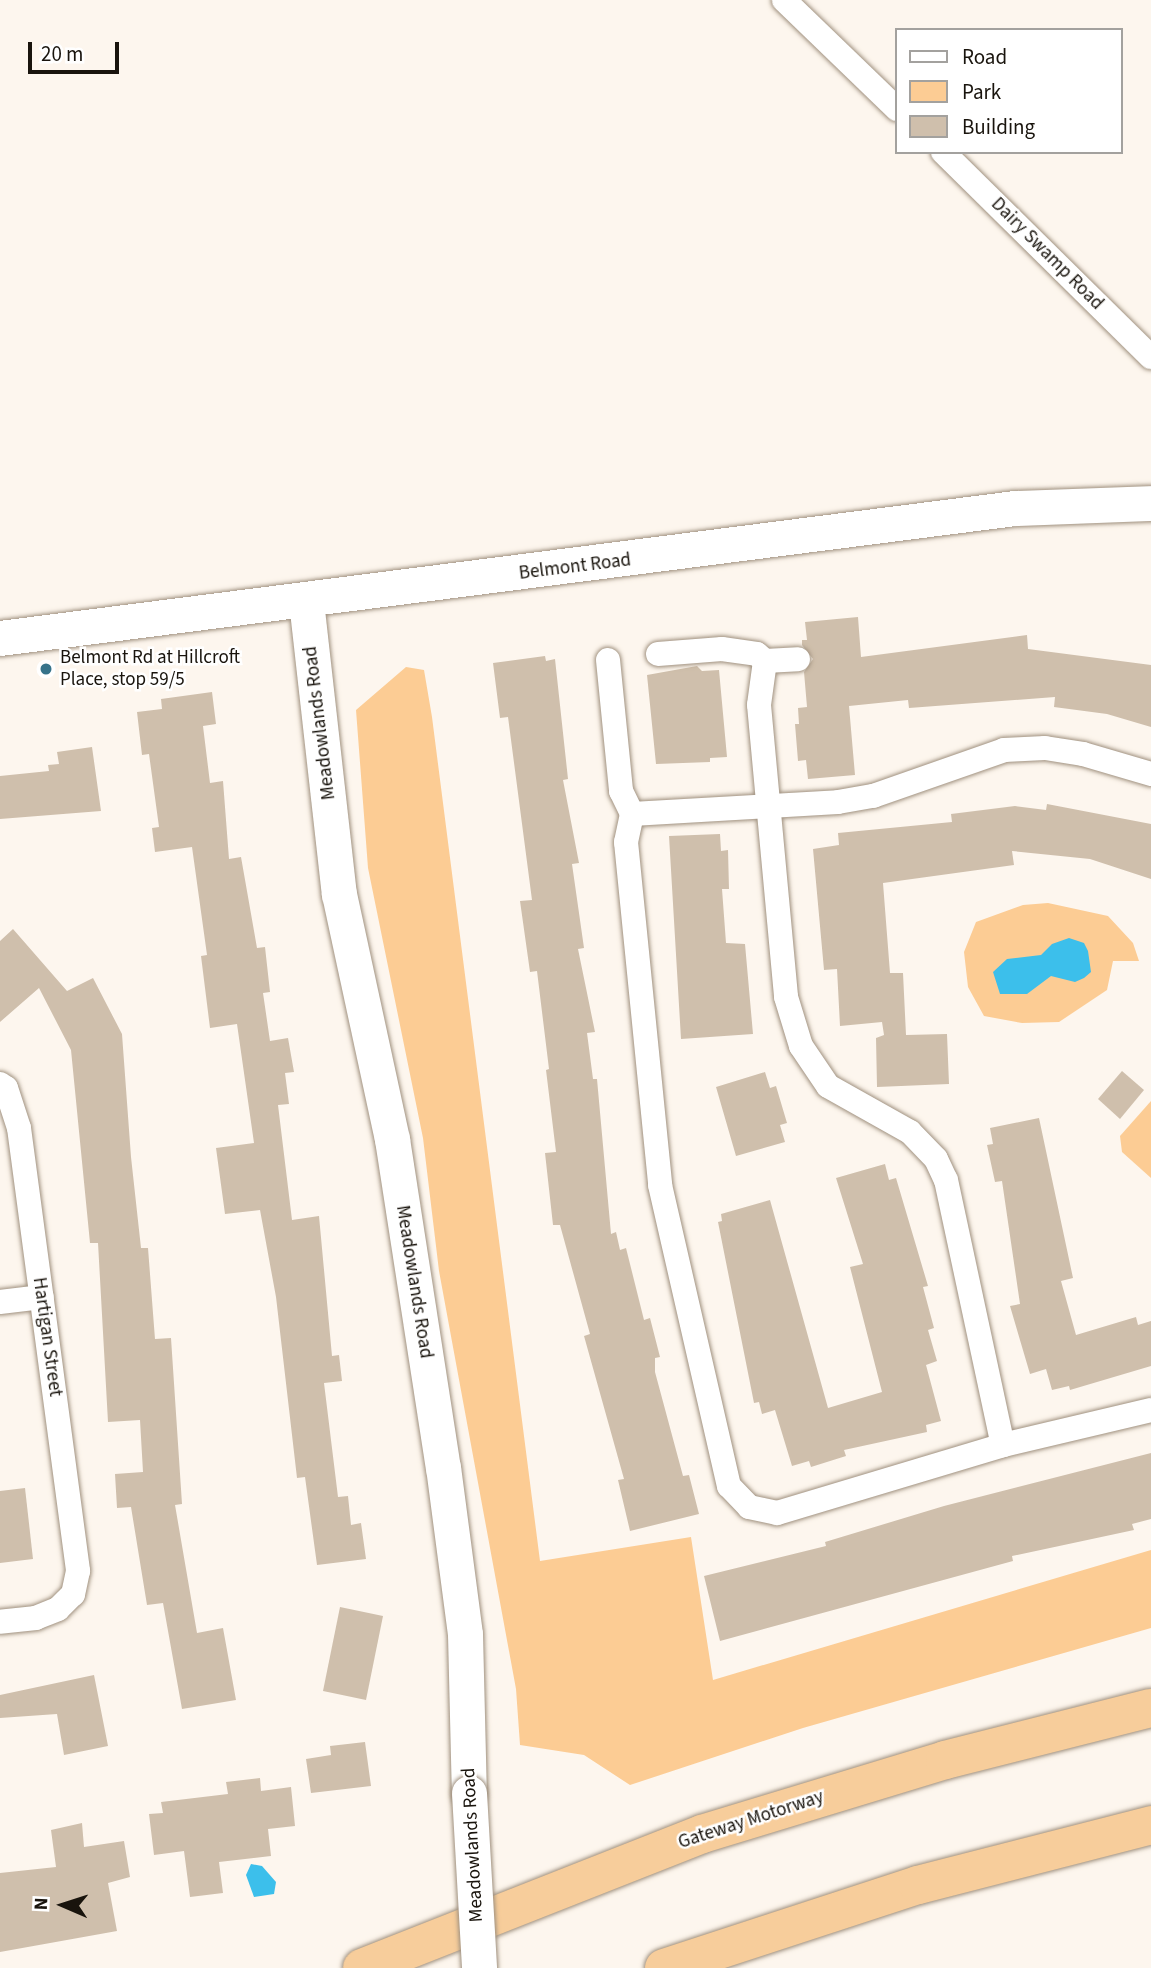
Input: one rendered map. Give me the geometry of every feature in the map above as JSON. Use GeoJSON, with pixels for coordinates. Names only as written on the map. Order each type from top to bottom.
{"type":"FeatureCollection","features":[{"type":"Feature","properties":{"kind":"highway"},"geometry":{"type":"LineString","coordinates":[[1114,1717],[1151,1688]]}},
{"type":"Feature","properties":{"kind":"highway","name":"Gateway Motorway"},"geometry":{"type":"LineString","coordinates":[[362,1968],[702,1834],[945,1760],[1151,1708]]}},
{"type":"Feature","properties":{"kind":"highway"},"geometry":{"type":"LineString","coordinates":[[664,1968],[918,1885],[1151,1825]]}},
{"type":"Feature","properties":{"kind":"main road","name":"Belmont Road"},"geometry":{"type":"LineString","coordinates":[[0,638],[306,601],[1015,508],[1151,503]]}},
{"type":"Feature","properties":{"kind":"main road","name":"Meadowlands Road"},"geometry":{"type":"LineString","coordinates":[[306,601],[340,894],[392,1139],[443,1468],[465,1634],[469,1793],[479,1968]]}},
{"type":"Feature","properties":{"kind":"street"},"geometry":{"type":"LineString","coordinates":[[784,0],[895,106]]}},
{"type":"Feature","properties":{"kind":"street","name":"Dairy Swamp Road"},"geometry":{"type":"LineString","coordinates":[[945,154],[1151,357]]}},
{"type":"Feature","properties":{"kind":"street"},"geometry":{"type":"LineString","coordinates":[[658,654],[722,649],[757,654],[765,661],[798,659]]}},
{"type":"Feature","properties":{"kind":"street"},"geometry":{"type":"LineString","coordinates":[[608,660],[621,790],[632,814],[626,842],[660,1185],[729,1486],[749,1507],[777,1513],[1003,1445],[1151,1410]]}},
{"type":"Feature","properties":{"kind":"street"},"geometry":{"type":"LineString","coordinates":[[765,661],[759,705],[786,997],[801,1046],[828,1086],[909,1132],[936,1159],[946,1180],[1003,1445]]}},
{"type":"Feature","properties":{"kind":"street"},"geometry":{"type":"LineString","coordinates":[[632,814],[769,806],[873,796],[1004,750],[1045,748],[1083,754],[1151,774]]}},
{"type":"Feature","properties":{"kind":"street","name":"Hartigan Street"},"geometry":{"type":"LineString","coordinates":[[0,1084],[6,1088],[19,1128],[78,1571],[73,1594],[58,1609],[36,1618],[0,1622]]}},
{"type":"Feature","properties":{"kind":"street"},"geometry":{"type":"LineString","coordinates":[[0,1302],[42,1297]]}},
{"type":"Feature","properties":{"kind":"green space"},"geometry":{"type":"Polygon","coordinates":[[[406,667],[424,670],[432,717],[540,1561],[691,1537],[713,1680],[1151,1550],[1151,1628],[803,1728],[630,1785],[584,1755],[520,1745],[516,1689],[439,1271],[423,1138],[368,868],[356,710],[406,667]]]}},
{"type":"Feature","properties":{"kind":"green space"},"geometry":{"type":"Polygon","coordinates":[[[1048,903],[1108,916],[1133,943],[1139,961],[1113,961],[1107,990],[1059,1022],[1022,1023],[984,1016],[968,987],[964,952],[976,922],[1023,905],[1048,903]]]}},
{"type":"Feature","properties":{"kind":"green space"},"geometry":{"type":"Polygon","coordinates":[[[1151,1101],[1151,1178],[1122,1152],[1120,1136],[1151,1101]]]}},
{"type":"Feature","properties":{"kind":"water"},"geometry":{"type":"Polygon","coordinates":[[[1069,938],[1084,943],[1088,951],[1091,972],[1084,978],[1075,982],[1051,976],[1027,994],[1000,994],[993,972],[1007,959],[1041,955],[1052,944],[1069,938]]]}},
{"type":"Feature","properties":{"kind":"water"},"geometry":{"type":"Polygon","coordinates":[[[251,1864],[262,1866],[276,1882],[274,1894],[254,1897],[246,1875],[251,1864]]]}},
{"type":"Feature","properties":{"kind":"building"},"geometry":{"type":"Polygon","coordinates":[[[858,617],[861,657],[1027,635],[1028,649],[1151,665],[1151,727],[1107,714],[1054,707],[1055,697],[909,708],[908,700],[849,706],[855,775],[808,779],[806,760],[798,761],[795,724],[799,724],[798,708],[807,707],[804,672],[813,659],[802,645],[802,640],[807,640],[805,622],[858,617]]]}},
{"type":"Feature","properties":{"kind":"building"},"geometry":{"type":"Polygon","coordinates":[[[545,656],[546,661],[555,659],[568,779],[563,780],[579,863],[572,864],[584,948],[578,949],[595,1032],[587,1033],[593,1079],[597,1079],[611,1234],[616,1232],[620,1250],[626,1248],[644,1320],[650,1318],[660,1357],[655,1358],[655,1372],[683,1476],[689,1475],[699,1514],[630,1531],[618,1480],[624,1479],[584,1336],[590,1334],[560,1225],[553,1225],[545,1153],[556,1152],[546,1070],[549,1069],[537,971],[530,972],[520,901],[532,900],[508,717],[500,718],[493,663],[545,656]]]}},
{"type":"Feature","properties":{"kind":"building"},"geometry":{"type":"Polygon","coordinates":[[[697,666],[702,671],[719,670],[727,757],[710,758],[710,762],[656,764],[647,675],[697,666]]]}},
{"type":"Feature","properties":{"kind":"building"},"geometry":{"type":"Polygon","coordinates":[[[212,692],[216,724],[203,726],[210,783],[223,781],[229,859],[241,857],[257,948],[265,947],[270,992],[263,993],[270,1041],[288,1038],[294,1072],[285,1073],[289,1104],[278,1105],[292,1220],[319,1216],[332,1356],[339,1355],[342,1381],[324,1383],[338,1497],[348,1496],[351,1525],[361,1523],[366,1559],[317,1565],[305,1477],[297,1478],[276,1297],[260,1210],[225,1214],[216,1148],[254,1143],[237,1024],[210,1028],[201,956],[207,955],[192,847],[155,852],[152,828],[159,827],[149,754],[142,755],[137,712],[162,709],[161,699],[212,692]]]}},
{"type":"Feature","properties":{"kind":"building"},"geometry":{"type":"Polygon","coordinates":[[[92,747],[101,811],[0,819],[0,776],[49,771],[48,765],[59,764],[57,752],[92,747]]]}},
{"type":"Feature","properties":{"kind":"building"},"geometry":{"type":"Polygon","coordinates":[[[1047,804],[1151,824],[1151,879],[1090,859],[1012,851],[1014,865],[883,883],[890,973],[903,973],[906,1035],[947,1034],[949,1084],[877,1087],[876,1038],[884,1035],[882,1022],[840,1026],[837,969],[824,970],[813,849],[839,845],[838,833],[952,822],[951,814],[1015,806],[1046,810],[1047,804]]]}},
{"type":"Feature","properties":{"kind":"building"},"geometry":{"type":"Polygon","coordinates":[[[720,834],[721,851],[728,850],[729,889],[722,889],[726,943],[745,944],[753,1034],[681,1039],[669,836],[720,834]]]}},
{"type":"Feature","properties":{"kind":"building"},"geometry":{"type":"Polygon","coordinates":[[[13,929],[67,991],[93,978],[122,1034],[131,1157],[141,1248],[148,1248],[155,1339],[171,1338],[182,1504],[175,1505],[197,1633],[223,1628],[236,1700],[182,1709],[163,1603],[147,1605],[131,1507],[117,1508],[115,1474],[143,1472],[140,1420],[108,1422],[98,1243],[90,1243],[71,1050],[39,988],[0,1022],[0,941],[13,929]]]}},
{"type":"Feature","properties":{"kind":"building"},"geometry":{"type":"Polygon","coordinates":[[[1122,1071],[1144,1090],[1120,1119],[1098,1099],[1122,1071]]]}},
{"type":"Feature","properties":{"kind":"building"},"geometry":{"type":"Polygon","coordinates":[[[765,1072],[770,1088],[776,1086],[787,1123],[780,1125],[785,1142],[736,1156],[716,1087],[765,1072]]]}},
{"type":"Feature","properties":{"kind":"building"},"geometry":{"type":"Polygon","coordinates":[[[1039,1118],[1073,1278],[1061,1281],[1076,1335],[1136,1317],[1138,1325],[1151,1321],[1151,1366],[1070,1390],[1069,1386],[1052,1390],[1046,1369],[1030,1374],[1010,1306],[1020,1304],[1002,1181],[995,1182],[987,1145],[993,1144],[990,1128],[1039,1118]]]}},
{"type":"Feature","properties":{"kind":"building"},"geometry":{"type":"Polygon","coordinates":[[[885,1164],[889,1180],[896,1178],[928,1286],[923,1287],[934,1328],[928,1330],[937,1361],[926,1365],[941,1421],[926,1425],[927,1432],[844,1450],[846,1456],[811,1467],[809,1461],[792,1466],[775,1410],[762,1414],[759,1402],[754,1403],[718,1222],[722,1221],[721,1214],[770,1200],[828,1408],[882,1392],[850,1267],[863,1264],[836,1178],[885,1164]]]}},
{"type":"Feature","properties":{"kind":"building"},"geometry":{"type":"Polygon","coordinates":[[[1151,1453],[1151,1519],[1132,1524],[1134,1530],[1012,1556],[1013,1561],[720,1641],[704,1576],[826,1546],[825,1542],[944,1506],[1151,1453]]]}},
{"type":"Feature","properties":{"kind":"building"},"geometry":{"type":"Polygon","coordinates":[[[25,1488],[33,1559],[0,1563],[0,1491],[25,1488]]]}},
{"type":"Feature","properties":{"kind":"building"},"geometry":{"type":"Polygon","coordinates":[[[340,1607],[383,1616],[366,1700],[323,1691],[340,1607]]]}},
{"type":"Feature","properties":{"kind":"building"},"geometry":{"type":"Polygon","coordinates":[[[94,1675],[108,1746],[64,1755],[57,1714],[0,1718],[0,1695],[94,1675]]]}},
{"type":"Feature","properties":{"kind":"building"},"geometry":{"type":"Polygon","coordinates":[[[365,1742],[371,1786],[311,1793],[306,1759],[331,1755],[330,1746],[365,1742]]]}},
{"type":"Feature","properties":{"kind":"building"},"geometry":{"type":"Polygon","coordinates":[[[260,1778],[261,1791],[291,1787],[295,1826],[268,1829],[271,1856],[219,1862],[223,1893],[190,1897],[184,1851],[154,1855],[149,1814],[163,1813],[161,1802],[228,1794],[226,1782],[260,1778]]]}},
{"type":"Feature","properties":{"kind":"building"},"geometry":{"type":"Polygon","coordinates":[[[82,1823],[84,1847],[124,1841],[130,1877],[108,1883],[117,1931],[0,1952],[0,1873],[56,1867],[51,1830],[82,1823]]]}},
{"type":"Feature","properties":{"kind":"place","name":"Belmont Rd at Hillcroft Place, stop 59/5"},"geometry":{"type":"Point","coordinates":[46,669]}}]}
